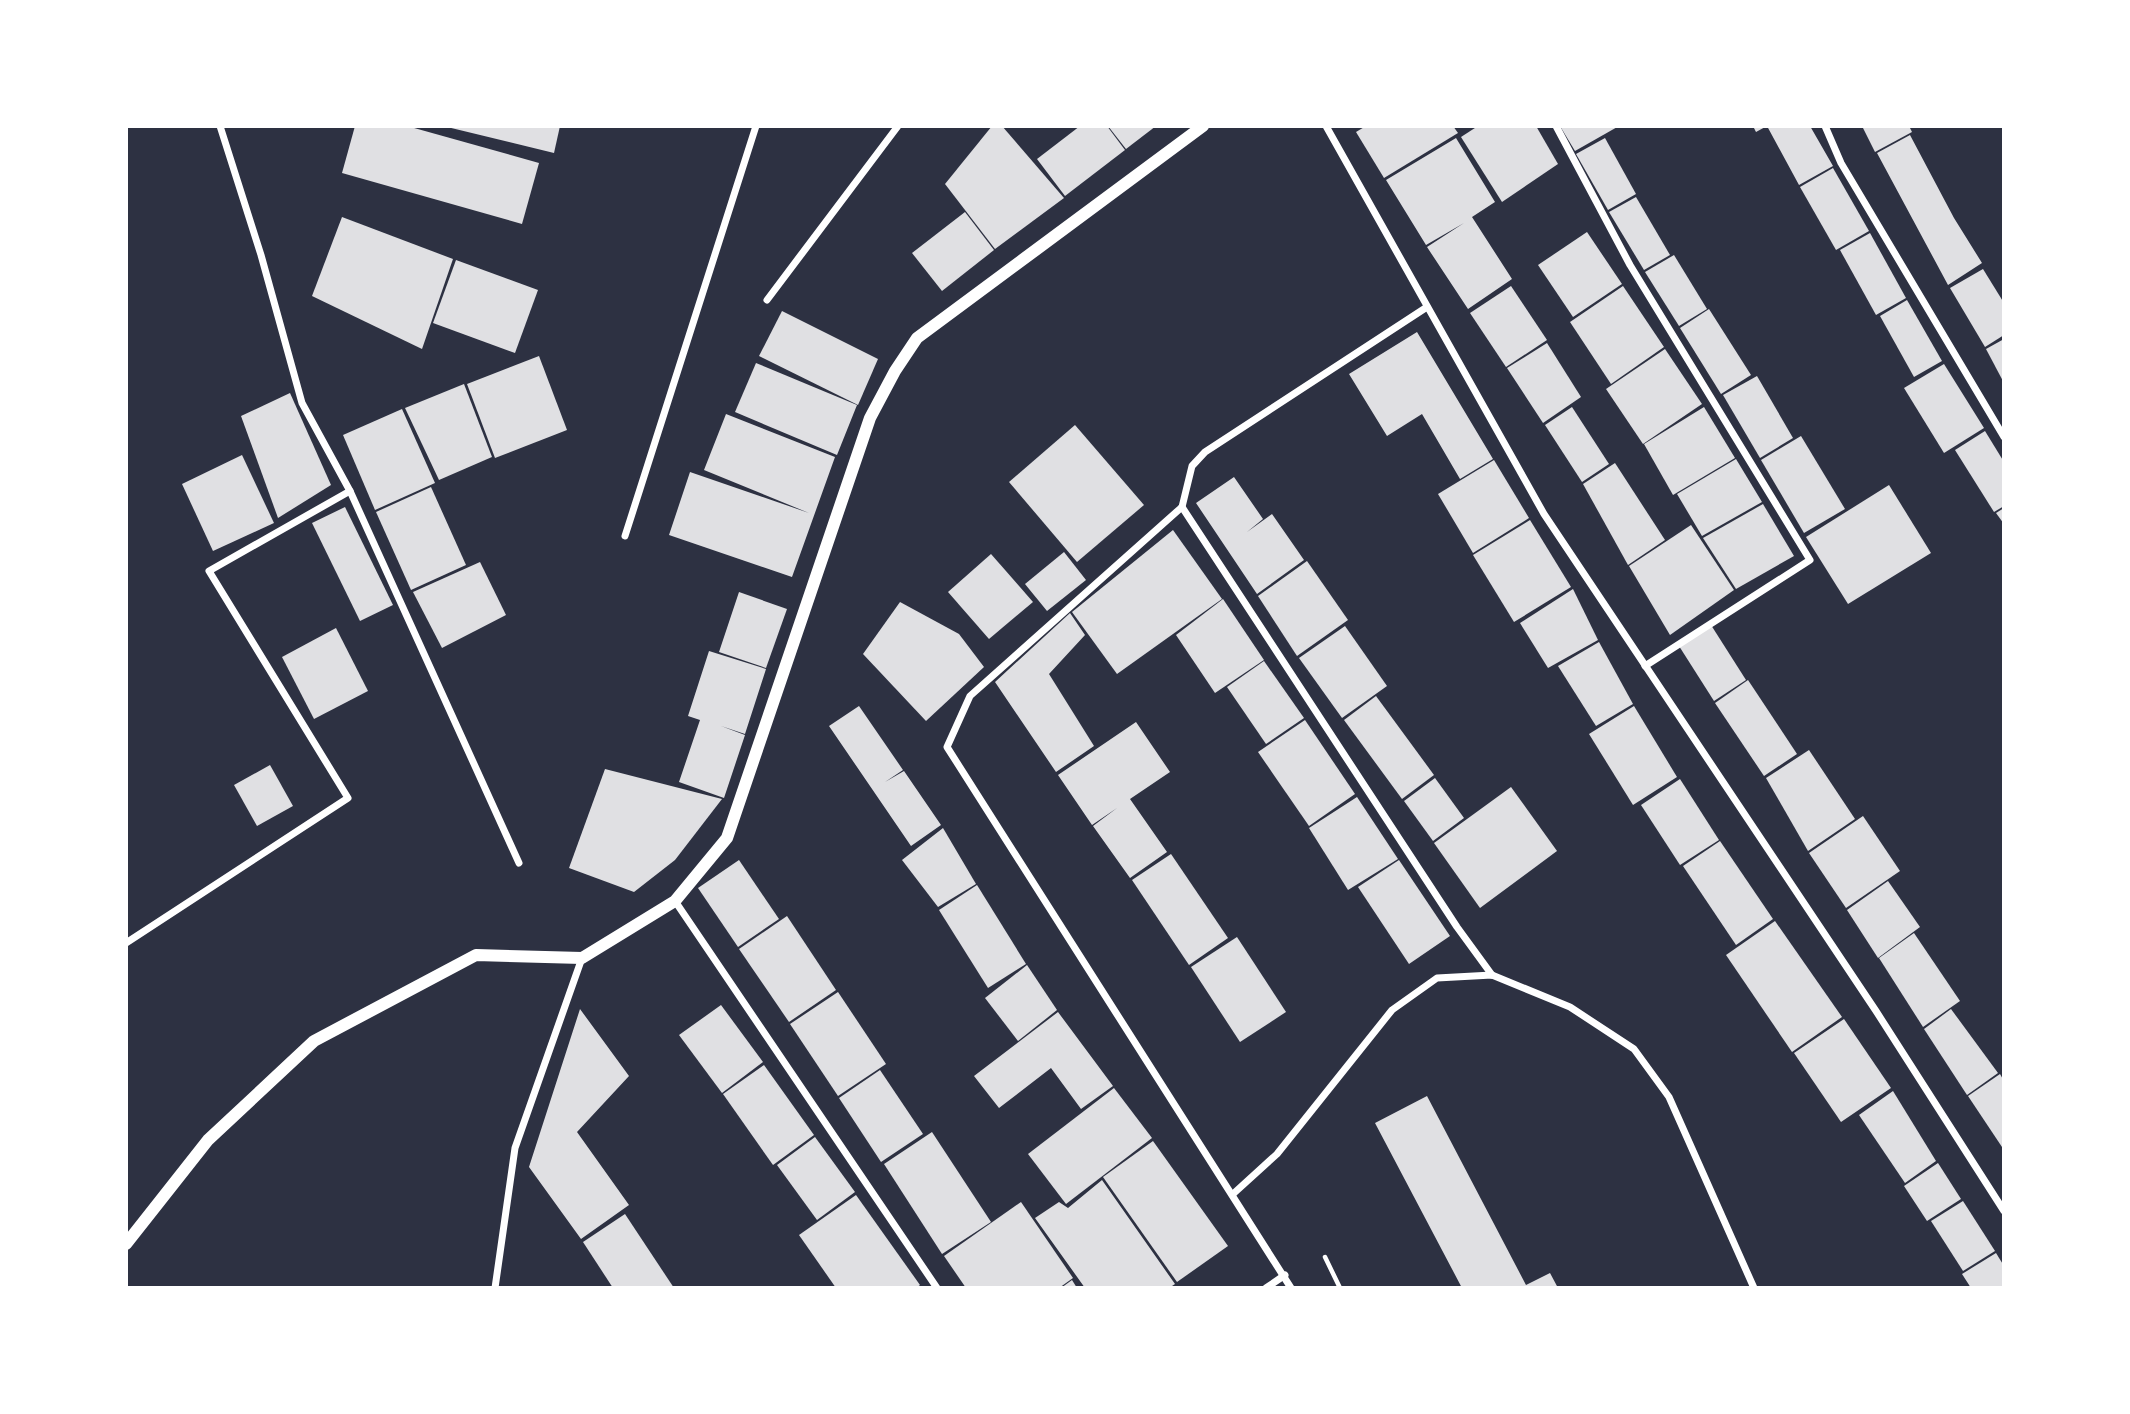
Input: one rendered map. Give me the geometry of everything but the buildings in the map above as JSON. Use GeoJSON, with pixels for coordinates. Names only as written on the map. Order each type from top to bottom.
{"type":"FeatureCollection","features":[{"type":"Feature","properties":{"kind":"street"},"geometry":{"type":"LineString","coordinates":[[220,126],[261,255],[302,403],[350,491],[519,863]]}},
{"type":"Feature","properties":{"kind":"street"},"geometry":{"type":"LineString","coordinates":[[625,536],[755,126]]}},
{"type":"Feature","properties":{"kind":"street"},"geometry":{"type":"LineString","coordinates":[[767,299],[898,126]]}},
{"type":"Feature","properties":{"kind":"street"},"geometry":{"type":"LineString","coordinates":[[126,1244],[208,1140],[314,1041],[476,955],[582,958],[675,901],[727,838],[870,418],[895,371],[917,338],[1203,126]]}},
{"type":"Feature","properties":{"kind":"street"},"geometry":{"type":"LineString","coordinates":[[1326,126],[1544,514],[1876,1011],[2004,1211]]}},
{"type":"Feature","properties":{"kind":"street"},"geometry":{"type":"LineString","coordinates":[[1556,126],[1630,265],[1810,560],[1645,666]]}},
{"type":"Feature","properties":{"kind":"street"},"geometry":{"type":"LineString","coordinates":[[1825,126],[1841,163],[2004,438]]}},
{"type":"Feature","properties":{"kind":"street"},"geometry":{"type":"LineString","coordinates":[[1292,1288],[947,747],[970,696],[1182,507],[1192,466],[1205,452],[1427,307]]}},
{"type":"Feature","properties":{"kind":"street"},"geometry":{"type":"LineString","coordinates":[[126,943],[348,798],[209,571],[350,491]]}},
{"type":"Feature","properties":{"kind":"street"},"geometry":{"type":"LineString","coordinates":[[1182,507],[1457,927],[1492,975]]}},
{"type":"Feature","properties":{"kind":"street"},"geometry":{"type":"LineString","coordinates":[[675,901],[937,1288]]}},
{"type":"Feature","properties":{"kind":"street"},"geometry":{"type":"LineString","coordinates":[[495,1288],[515,1148],[582,958]]}},
{"type":"Feature","properties":{"kind":"street"},"geometry":{"type":"LineString","coordinates":[[1233,1194],[1277,1154],[1392,1010],[1437,978],[1492,975],[1570,1007],[1633,1049],[1669,1097],[1754,1288]]}},
{"type":"Feature","properties":{"kind":"street"},"geometry":{"type":"LineString","coordinates":[[1266,1288],[1285,1276]]}},
{"type":"Feature","properties":{"kind":"path"},"geometry":{"type":"LineString","coordinates":[[1325,1257],[1340,1288]]}}]}
